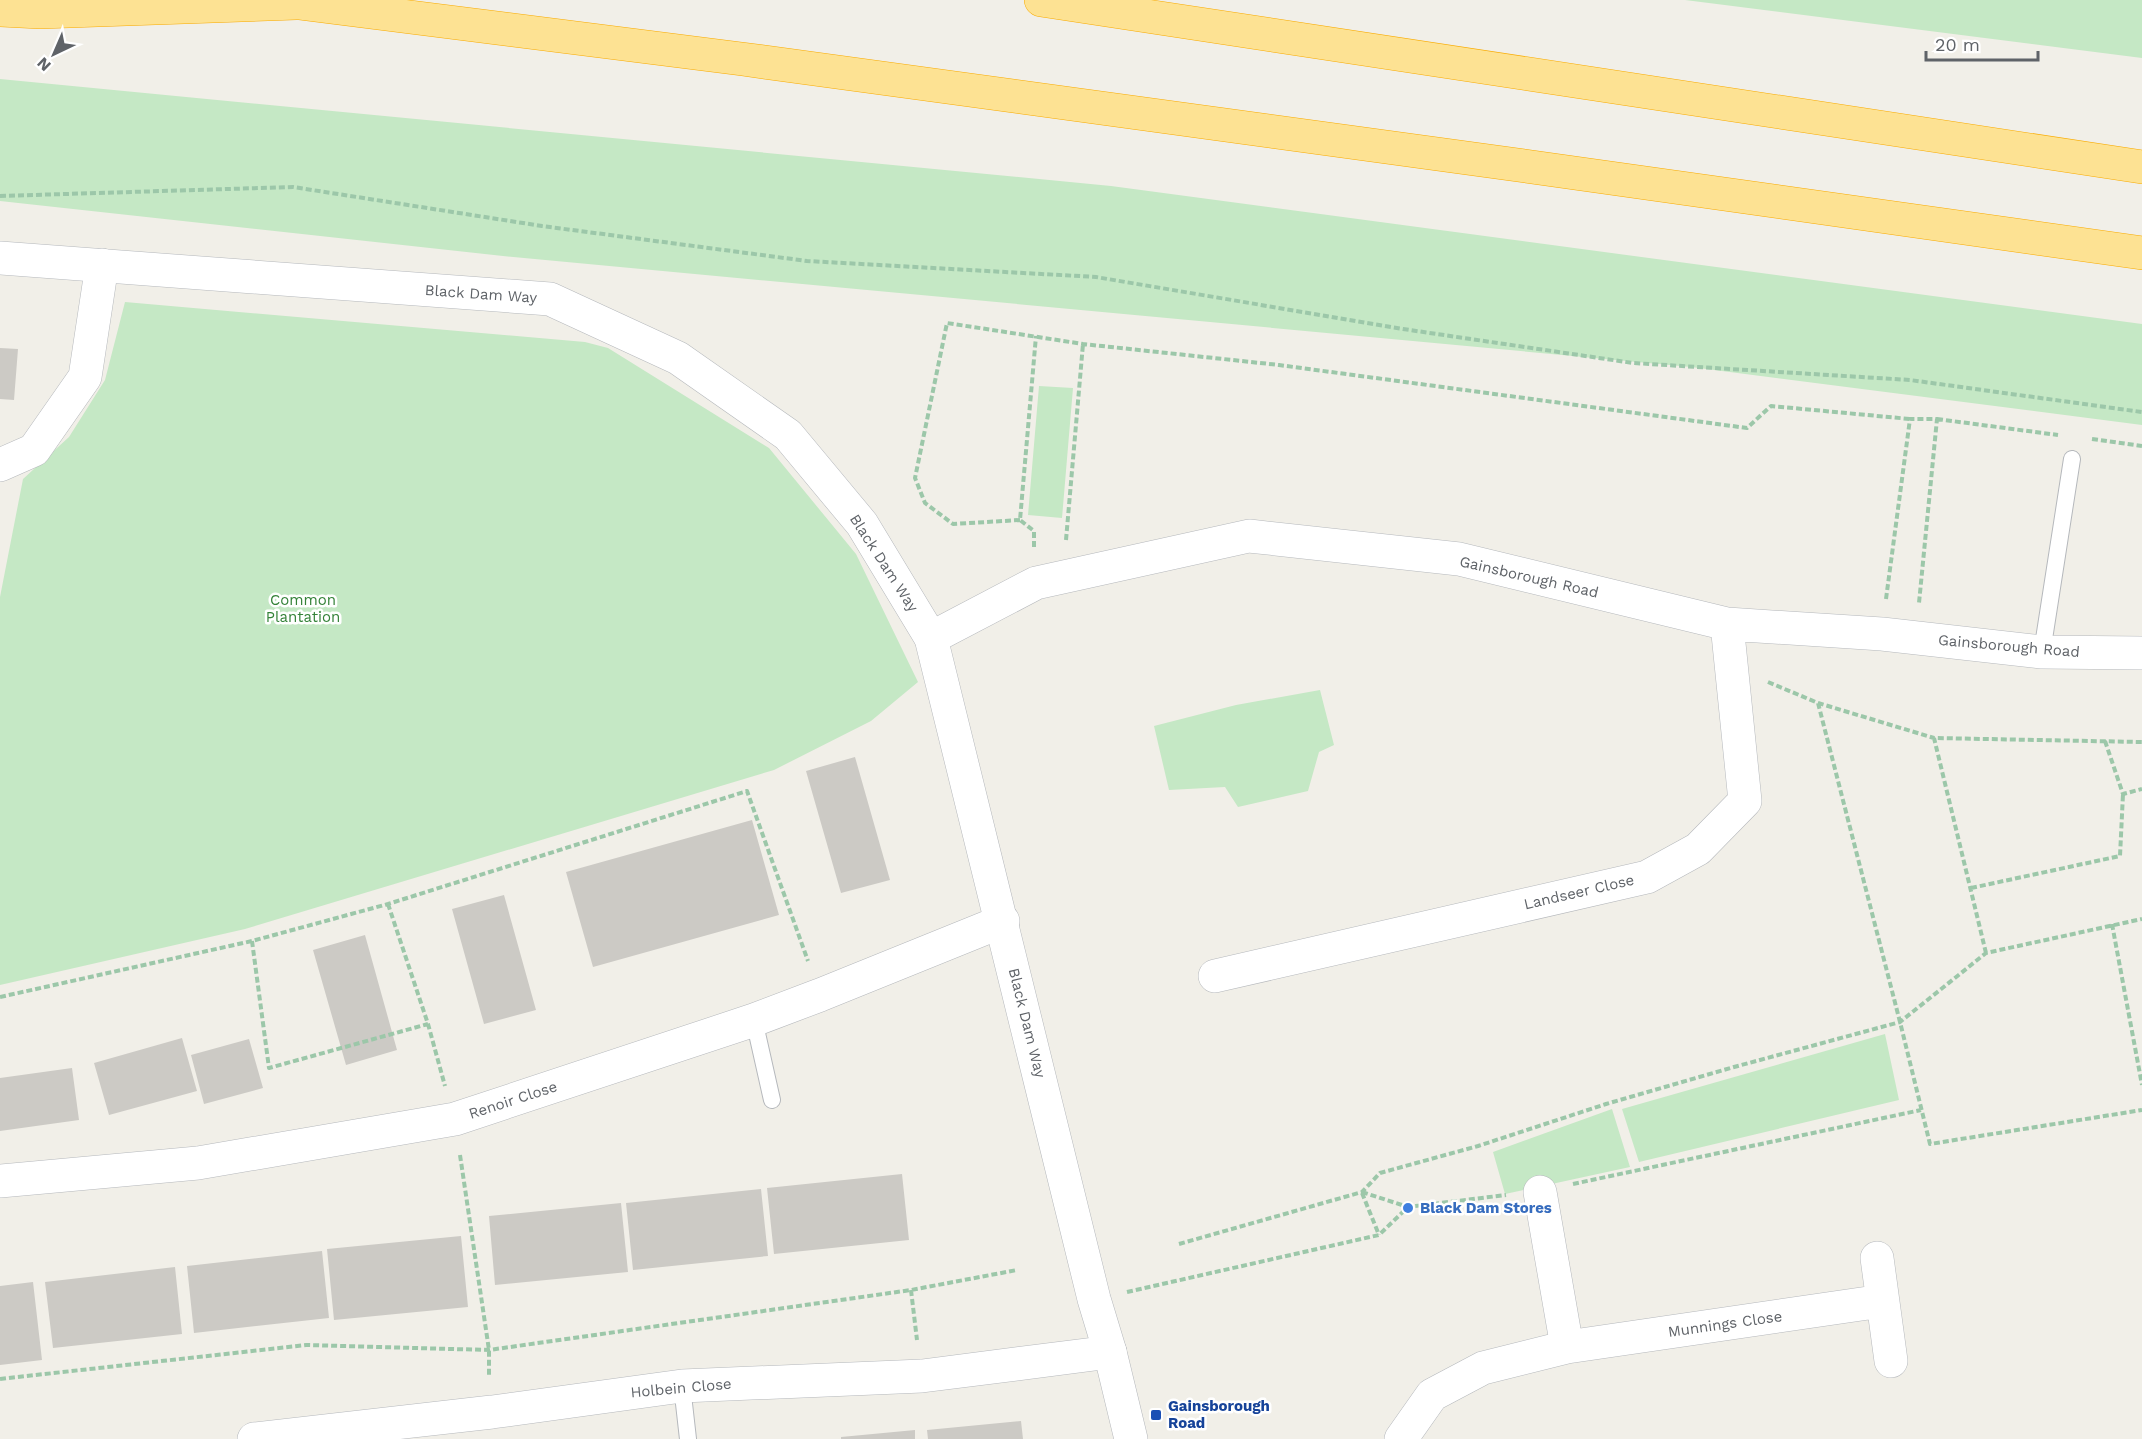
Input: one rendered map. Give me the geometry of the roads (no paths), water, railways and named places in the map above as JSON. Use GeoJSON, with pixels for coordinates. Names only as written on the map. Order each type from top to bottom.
{"type":"FeatureCollection","features":[{"type":"Feature","properties":{"kind":"highway"},"geometry":{"type":"LineString","coordinates":[[1041,0],[2142,167]]}},
{"type":"Feature","properties":{"kind":"highway"},"geometry":{"type":"LineString","coordinates":[[0,10],[40,12],[286,2],[742,59],[2142,253]]}},
{"type":"Feature","properties":{"kind":"street","name":"Black Dam Way"},"geometry":{"type":"LineString","coordinates":[[0,258],[550,299],[678,358],[788,435],[862,524],[931,638],[1003,921],[1094,1299],[1110,1352],[1131,1439]]}},
{"type":"Feature","properties":{"kind":"street"},"geometry":{"type":"LineString","coordinates":[[0,465],[34,450],[85,376],[102,265]]}},
{"type":"Feature","properties":{"kind":"street","name":"Gainsborough Road"},"geometry":{"type":"LineString","coordinates":[[931,638],[1050,580],[1249,536],[1459,559],[1727,624],[1882,634],[2042,651],[2142,653]]}},
{"type":"Feature","properties":{"kind":"street","name":"Landseer Close"},"geometry":{"type":"LineString","coordinates":[[1215,976],[1647,877],[1698,849],[1745,801],[1727,624]]}},
{"type":"Feature","properties":{"kind":"street","name":"Renoir Close"},"geometry":{"type":"LineString","coordinates":[[0,1181],[198,1162],[455,1119],[754,1020],[1003,921]]}},
{"type":"Feature","properties":{"kind":"street"},"geometry":{"type":"LineString","coordinates":[[1540,1192],[1567,1347]]}},
{"type":"Feature","properties":{"kind":"street"},"geometry":{"type":"LineString","coordinates":[[1877,1258],[1891,1361]]}},
{"type":"Feature","properties":{"kind":"street","name":"Munnings Close"},"geometry":{"type":"LineString","coordinates":[[1401,1439],[1432,1395],[1483,1368],[1567,1347],[1882,1301]]}},
{"type":"Feature","properties":{"kind":"street","name":"Holbein Close"},"geometry":{"type":"LineString","coordinates":[[254,1439],[492,1412],[682,1386],[922,1376],[1110,1352]]}},
{"type":"Feature","properties":{"kind":"lane"},"geometry":{"type":"LineString","coordinates":[[2042,651],[2072,459]]}},
{"type":"Feature","properties":{"kind":"lane"},"geometry":{"type":"LineString","coordinates":[[754,1020],[772,1100]]}},
{"type":"Feature","properties":{"kind":"lane"},"geometry":{"type":"LineString","coordinates":[[682,1386],[688,1439]]}},
{"type":"Feature","properties":{"kind":"place","name":"Black Dam Stores"},"geometry":{"type":"Point","coordinates":[1408,1208]}},
{"type":"Feature","properties":{"kind":"place","name":"Gainsborough Road"},"geometry":{"type":"Point","coordinates":[1156,1415]}},
{"type":"Feature","properties":{"kind":"park label","name":"Common Plantation"},"geometry":{"type":"Point","coordinates":[303,608]}}]}
